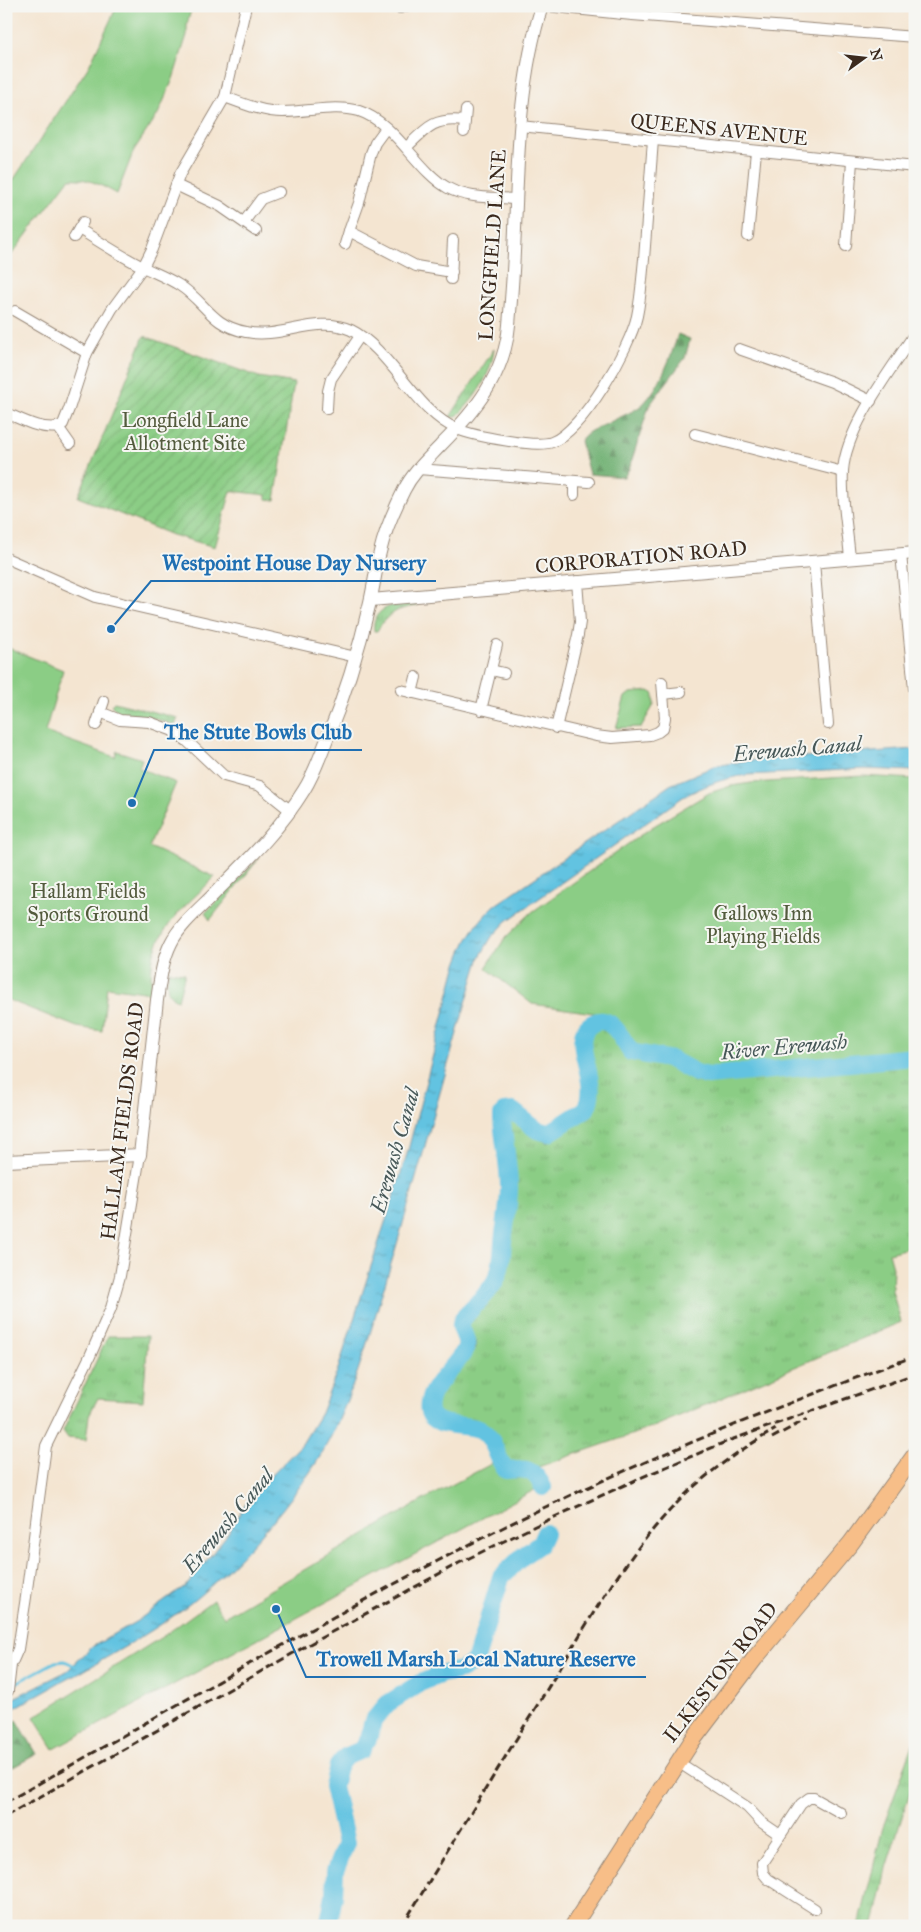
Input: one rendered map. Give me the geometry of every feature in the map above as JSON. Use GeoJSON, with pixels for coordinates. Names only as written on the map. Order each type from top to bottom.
{"type":"FeatureCollection","features":[{"type":"Feature","properties":{"kind":"main road","name":"ILKESTON ROAD"},"geometry":{"type":"LineString","coordinates":[[573,1926],[678,1762],[755,1658],[848,1547],[915,1455]]}},
{"type":"Feature","properties":{"kind":"street"},"geometry":{"type":"LineString","coordinates":[[6,413],[46,428],[58,428],[63,424],[70,409],[87,353],[112,309],[143,267],[157,237],[185,165],[224,97],[246,6]]}},
{"type":"Feature","properties":{"kind":"street"},"geometry":{"type":"LineString","coordinates":[[390,6],[401,8],[406,6]]}},
{"type":"Feature","properties":{"kind":"street"},"geometry":{"type":"LineString","coordinates":[[544,6],[632,15],[915,37]]}},
{"type":"Feature","properties":{"kind":"street","name":"LONGFIELD LANE"},"geometry":{"type":"LineString","coordinates":[[371,600],[386,528],[405,488],[418,469],[457,430],[480,402],[493,379],[508,335],[520,126],[536,27],[544,6]]}},
{"type":"Feature","properties":{"kind":"street"},"geometry":{"type":"LineString","coordinates":[[224,97],[256,108],[282,112],[328,108],[349,109],[361,112],[386,128],[407,147],[432,176],[449,189],[469,195],[515,199]]}},
{"type":"Feature","properties":{"kind":"street"},"geometry":{"type":"LineString","coordinates":[[464,132],[466,110]]}},
{"type":"Feature","properties":{"kind":"street"},"geometry":{"type":"LineString","coordinates":[[407,147],[437,121],[453,119],[465,121]]}},
{"type":"Feature","properties":{"kind":"street","name":"QUEENS AVENUE"},"geometry":{"type":"LineString","coordinates":[[520,126],[915,167]]}},
{"type":"Feature","properties":{"kind":"street"},"geometry":{"type":"LineString","coordinates":[[345,244],[361,194],[371,153],[386,128]]}},
{"type":"Feature","properties":{"kind":"street"},"geometry":{"type":"LineString","coordinates":[[78,229],[143,267],[181,286],[213,317],[233,329],[257,334],[309,326],[337,325],[360,336],[374,348],[428,408],[457,430],[490,438],[542,444],[553,442],[566,434],[574,426],[608,380],[633,330],[638,314],[653,140]]}},
{"type":"Feature","properties":{"kind":"street"},"geometry":{"type":"LineString","coordinates":[[748,236],[756,151]]}},
{"type":"Feature","properties":{"kind":"street"},"geometry":{"type":"LineString","coordinates":[[846,246],[852,161]]}},
{"type":"Feature","properties":{"kind":"street"},"geometry":{"type":"LineString","coordinates":[[176,185],[208,199],[256,231]]}},
{"type":"Feature","properties":{"kind":"street"},"geometry":{"type":"LineString","coordinates":[[244,222],[261,199],[278,192]]}},
{"type":"Feature","properties":{"kind":"street"},"geometry":{"type":"LineString","coordinates":[[349,232],[416,266],[451,275],[453,240]]}},
{"type":"Feature","properties":{"kind":"street"},"geometry":{"type":"LineString","coordinates":[[15,310],[87,353]]}},
{"type":"Feature","properties":{"kind":"street"},"geometry":{"type":"LineString","coordinates":[[850,558],[843,472],[848,444],[871,401],[915,333]]}},
{"type":"Feature","properties":{"kind":"street"},"geometry":{"type":"LineString","coordinates":[[327,409],[331,379],[360,336]]}},
{"type":"Feature","properties":{"kind":"street"},"geometry":{"type":"LineString","coordinates":[[739,349],[832,382],[871,401]]}},
{"type":"Feature","properties":{"kind":"street"},"geometry":{"type":"LineString","coordinates":[[58,428],[70,444]]}},
{"type":"Feature","properties":{"kind":"street"},"geometry":{"type":"LineString","coordinates":[[694,434],[843,472]]}},
{"type":"Feature","properties":{"kind":"street"},"geometry":{"type":"LineString","coordinates":[[418,469],[589,482]]}},
{"type":"Feature","properties":{"kind":"street"},"geometry":{"type":"LineString","coordinates":[[574,482],[574,495]]}},
{"type":"Feature","properties":{"kind":"street","name":"CORPORATION ROAD"},"geometry":{"type":"LineString","coordinates":[[371,600],[915,553]]}},
{"type":"Feature","properties":{"kind":"street"},"geometry":{"type":"LineString","coordinates":[[901,554],[910,683]]}},
{"type":"Feature","properties":{"kind":"street"},"geometry":{"type":"LineString","coordinates":[[6,558],[95,596],[356,657]]}},
{"type":"Feature","properties":{"kind":"street"},"geometry":{"type":"LineString","coordinates":[[814,562],[828,724]]}},
{"type":"Feature","properties":{"kind":"street"},"geometry":{"type":"LineString","coordinates":[[556,728],[580,622],[577,581]]}},
{"type":"Feature","properties":{"kind":"street","name":"HALLAM FIELDS ROAD"},"geometry":{"type":"LineString","coordinates":[[8,1691],[11,1665],[18,1649],[46,1446],[111,1308],[120,1276],[140,1155],[160,978],[169,946],[191,917],[274,834],[306,787],[341,704],[371,600]]}},
{"type":"Feature","properties":{"kind":"street"},"geometry":{"type":"LineString","coordinates":[[481,710],[497,645]]}},
{"type":"Feature","properties":{"kind":"street"},"geometry":{"type":"LineString","coordinates":[[491,670],[504,673]]}},
{"type":"Feature","properties":{"kind":"street"},"geometry":{"type":"LineString","coordinates":[[412,693],[416,677]]}},
{"type":"Feature","properties":{"kind":"street"},"geometry":{"type":"LineString","coordinates":[[401,690],[556,728],[612,738],[655,734],[661,730],[665,724],[662,682]]}},
{"type":"Feature","properties":{"kind":"street"},"geometry":{"type":"LineString","coordinates":[[663,694],[681,692]]}},
{"type":"Feature","properties":{"kind":"street"},"geometry":{"type":"LineString","coordinates":[[96,725],[104,701]]}},
{"type":"Feature","properties":{"kind":"street"},"geometry":{"type":"LineString","coordinates":[[100,712],[120,720],[149,722],[171,730],[187,741],[224,776],[229,779],[247,781],[263,788],[291,811]]}},
{"type":"Feature","properties":{"kind":"street"},"geometry":{"type":"LineString","coordinates":[[6,1161],[140,1155]]}},
{"type":"Feature","properties":{"kind":"street"},"geometry":{"type":"LineString","coordinates":[[678,1762],[747,1807],[760,1822],[780,1835]]}},
{"type":"Feature","properties":{"kind":"street"},"geometry":{"type":"LineString","coordinates":[[809,1909],[768,1879],[763,1873],[762,1866],[764,1859],[801,1804],[809,1798],[814,1798],[837,1808]]}},
{"type":"Feature","properties":{"kind":"green space"},"geometry":{"type":"Polygon","coordinates":[[[117,6],[192,6],[187,25],[187,35],[173,79],[158,114],[134,150],[117,194],[88,180],[69,179],[6,262],[6,191],[89,66],[117,6]]]}},
{"type":"Feature","properties":{"kind":"green space"},"geometry":{"type":"Polygon","coordinates":[[[678,334],[690,339],[685,358],[649,406],[629,469],[624,477],[589,474],[580,441],[591,431],[643,404],[660,380],[678,334]]]}},
{"type":"Feature","properties":{"kind":"green space","name":"Longfield Lane Allotment Site"},"geometry":{"type":"Polygon","coordinates":[[[144,336],[259,377],[294,383],[275,500],[266,499],[266,495],[231,491],[215,547],[172,535],[78,497],[144,336]]]}},
{"type":"Feature","properties":{"kind":"green space"},"geometry":{"type":"Polygon","coordinates":[[[494,349],[486,378],[476,395],[456,417],[450,417],[494,349]]]}},
{"type":"Feature","properties":{"kind":"green space"},"geometry":{"type":"Polygon","coordinates":[[[416,602],[416,606],[403,608],[393,613],[377,631],[374,631],[374,623],[381,611],[401,603],[416,602]]]}},
{"type":"Feature","properties":{"kind":"green space","name":"Hallam Fields Sports Ground"},"geometry":{"type":"Polygon","coordinates":[[[6,647],[63,670],[45,732],[115,757],[117,751],[142,759],[139,768],[176,783],[149,847],[215,877],[178,913],[163,934],[153,957],[151,993],[107,987],[102,1031],[77,1027],[6,999],[6,647]]]}},
{"type":"Feature","properties":{"kind":"green space"},"geometry":{"type":"Polygon","coordinates":[[[649,691],[654,694],[654,705],[641,727],[616,728],[625,697],[630,693],[649,691]]]}},
{"type":"Feature","properties":{"kind":"green space"},"geometry":{"type":"Polygon","coordinates":[[[114,702],[178,718],[175,725],[146,716],[119,713],[111,705],[114,702]]]}},
{"type":"Feature","properties":{"kind":"green space","name":"Gallows Inn Playing Fields"},"geometry":{"type":"Polygon","coordinates":[[[863,776],[915,779],[915,1053],[703,1072],[666,1054],[632,1047],[615,1021],[607,1015],[532,1004],[486,968],[505,938],[532,912],[652,827],[709,793],[731,786],[751,783],[863,776]]]}},
{"type":"Feature","properties":{"kind":"green space"},"geometry":{"type":"Polygon","coordinates":[[[260,857],[210,920],[205,913],[260,857]]]}},
{"type":"Feature","properties":{"kind":"green space"},"geometry":{"type":"Polygon","coordinates":[[[169,971],[185,973],[178,1000],[168,992],[169,971]]]}},
{"type":"Feature","properties":{"kind":"green space"},"geometry":{"type":"Polygon","coordinates":[[[598,1028],[609,1032],[628,1057],[668,1063],[692,1079],[701,1082],[879,1068],[915,1063],[915,1246],[889,1253],[893,1267],[892,1291],[901,1322],[651,1428],[538,1467],[530,1464],[507,1467],[503,1463],[491,1430],[439,1417],[435,1412],[433,1404],[453,1369],[467,1361],[476,1348],[475,1341],[466,1323],[494,1295],[505,1269],[512,1190],[506,1126],[509,1115],[514,1116],[539,1138],[548,1143],[567,1125],[592,1110],[595,1081],[586,1049],[585,1037],[587,1030],[598,1028]]]}},
{"type":"Feature","properties":{"kind":"green space"},"geometry":{"type":"Polygon","coordinates":[[[108,1336],[148,1336],[143,1401],[98,1398],[89,1415],[86,1440],[68,1438],[63,1431],[108,1336]]]}},
{"type":"Feature","properties":{"kind":"green space"},"geometry":{"type":"Polygon","coordinates":[[[493,1463],[509,1477],[533,1478],[538,1488],[54,1749],[34,1717],[165,1635],[213,1600],[224,1617],[423,1500],[493,1463]]]}},
{"type":"Feature","properties":{"kind":"green space"},"geometry":{"type":"Polygon","coordinates":[[[17,1720],[37,1754],[6,1771],[6,1725],[17,1720]]]}},
{"type":"Feature","properties":{"kind":"green space"},"geometry":{"type":"Polygon","coordinates":[[[915,1739],[915,1776],[886,1868],[873,1926],[859,1926],[883,1827],[915,1739]]]}},
{"type":"Feature","properties":{"kind":"water"},"geometry":{"type":"Polygon","coordinates":[[[915,749],[915,771],[864,769],[747,775],[722,780],[706,786],[683,797],[507,921],[491,938],[480,957],[397,1243],[354,1383],[333,1432],[308,1475],[243,1555],[198,1597],[138,1639],[6,1713],[6,1702],[67,1671],[92,1647],[137,1621],[188,1584],[229,1532],[252,1496],[302,1444],[321,1413],[338,1369],[407,1154],[456,967],[475,927],[494,906],[670,785],[715,766],[744,761],[915,749]]]}},
{"type":"Feature","properties":{"kind":"waterway","name":"River Erewash"},"geometry":{"type":"LineString","coordinates":[[543,1487],[536,1476],[524,1469],[506,1470],[489,1438],[481,1430],[438,1421],[429,1412],[432,1394],[466,1347],[466,1339],[461,1323],[486,1294],[499,1271],[509,1195],[502,1120],[504,1112],[513,1111],[537,1130],[549,1133],[586,1109],[590,1097],[590,1085],[582,1039],[585,1030],[593,1023],[600,1021],[606,1022],[616,1029],[631,1052],[672,1060],[696,1073],[708,1076],[915,1057]]}},
{"type":"Feature","properties":{"kind":"waterway","name":"River Erewash"},"geometry":{"type":"LineString","coordinates":[[328,1926],[334,1896],[335,1871],[346,1843],[333,1786],[338,1766],[345,1757],[361,1750],[368,1739],[373,1721],[387,1704],[420,1683],[442,1674],[461,1670],[475,1662],[501,1577],[524,1555],[540,1544],[545,1533]]}},
{"type":"Feature","properties":{"kind":"waterway"},"geometry":{"type":"LineString","coordinates":[[16,1683],[55,1662],[65,1661],[77,1667]]}},
{"type":"Feature","properties":{"kind":"railway"},"geometry":{"type":"LineString","coordinates":[[6,1802],[317,1626],[506,1526],[657,1457],[811,1395],[915,1356]]}},
{"type":"Feature","properties":{"kind":"railway"},"geometry":{"type":"LineString","coordinates":[[6,1816],[306,1646],[459,1563],[535,1526],[640,1478],[728,1441],[915,1374]]}},
{"type":"Feature","properties":{"kind":"railway"},"geometry":{"type":"LineString","coordinates":[[772,1438],[807,1419]]}},
{"type":"Feature","properties":{"kind":"railway"},"geometry":{"type":"LineString","coordinates":[[402,1926],[587,1623],[640,1545],[660,1521],[704,1478],[739,1452],[776,1429]]}},
{"type":"Feature","properties":{"kind":"place","name":"Westpoint House Day Nursery"},"geometry":{"type":"Point","coordinates":[111,629]}},
{"type":"Feature","properties":{"kind":"place","name":"The Stute Bowls Club"},"geometry":{"type":"Point","coordinates":[132,803]}},
{"type":"Feature","properties":{"kind":"place","name":"Trowell Marsh Local Nature Reserve"},"geometry":{"type":"Point","coordinates":[276,1609]}},
{"type":"Feature","properties":{"kind":"water label","name":"Erewash Canal"},"geometry":{"type":"Point","coordinates":[797,749]}},
{"type":"Feature","properties":{"kind":"water label","name":"Erewash Canal"},"geometry":{"type":"Point","coordinates":[395,1151]}},
{"type":"Feature","properties":{"kind":"water label","name":"Erewash Canal"},"geometry":{"type":"Point","coordinates":[228,1521]}}]}
